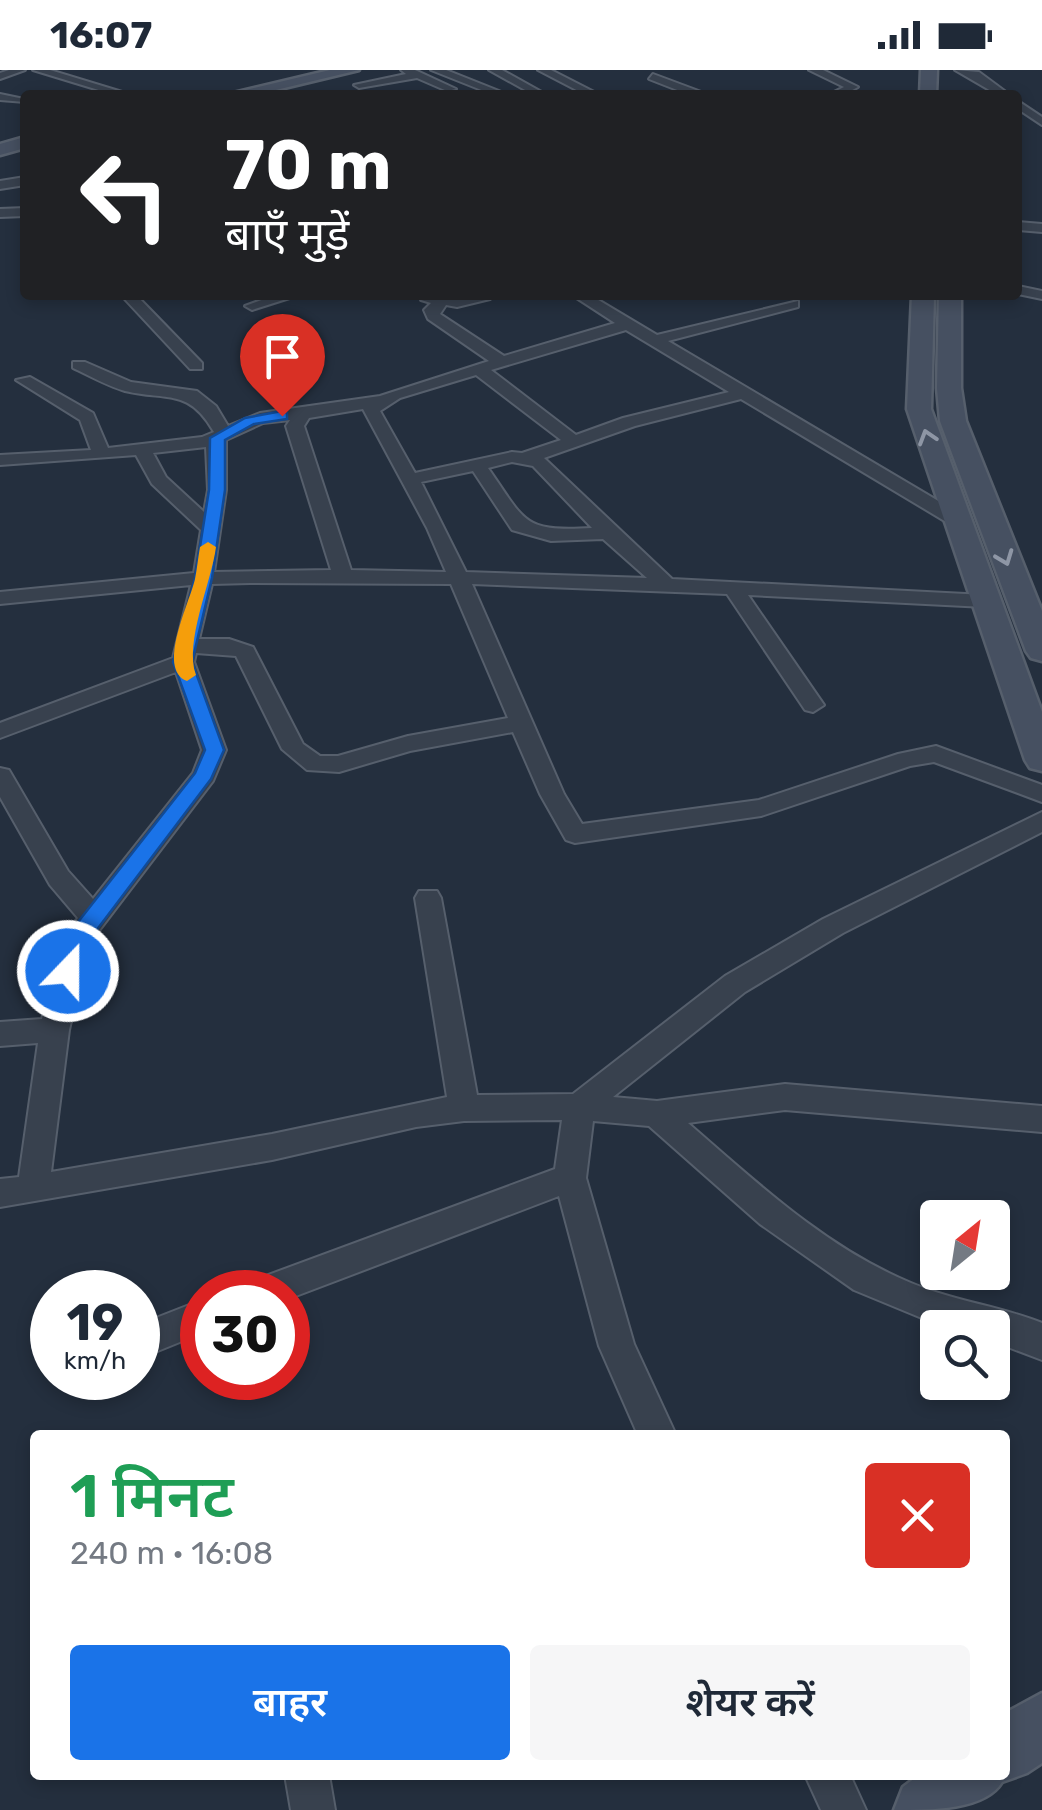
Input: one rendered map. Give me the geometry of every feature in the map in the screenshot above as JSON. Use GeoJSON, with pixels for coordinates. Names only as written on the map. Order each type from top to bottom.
{"type":"FeatureCollection","features":[{"type":"Feature","properties":{"kind":"street"},"geometry":{"type":"LineString","coordinates":[[0,76],[20,70]]}},
{"type":"Feature","properties":{"kind":"street"},"geometry":{"type":"LineString","coordinates":[[38,70],[109,90]]}},
{"type":"Feature","properties":{"kind":"street"},"geometry":{"type":"LineString","coordinates":[[436,70],[490,90]]}},
{"type":"Feature","properties":{"kind":"street"},"geometry":{"type":"LineString","coordinates":[[494,70],[532,90]]}},
{"type":"Feature","properties":{"kind":"street"},"geometry":{"type":"LineString","coordinates":[[542,70],[584,90]]}},
{"type":"Feature","properties":{"kind":"street"},"geometry":{"type":"LineString","coordinates":[[814,70],[853,87],[846,90]]}},
{"type":"Feature","properties":{"kind":"street"},"geometry":{"type":"LineString","coordinates":[[380,82],[412,72],[454,90]]}},
{"type":"Feature","properties":{"kind":"street"},"geometry":{"type":"LineString","coordinates":[[346,74],[373,90]]}},
{"type":"Feature","properties":{"kind":"street"},"geometry":{"type":"LineString","coordinates":[[260,90],[346,74],[399,90]]}},
{"type":"Feature","properties":{"kind":"street"},"geometry":{"type":"LineString","coordinates":[[952,74],[975,74],[998,90]]}},
{"type":"Feature","properties":{"kind":"street"},"geometry":{"type":"LineString","coordinates":[[653,77],[687,90]]}},
{"type":"Feature","properties":{"kind":"street"},"geometry":{"type":"LineString","coordinates":[[662,90],[677,86]]}},
{"type":"Feature","properties":{"kind":"street"},"geometry":{"type":"LineString","coordinates":[[0,97],[20,101]]}},
{"type":"Feature","properties":{"kind":"street"},"geometry":{"type":"LineString","coordinates":[[1026,126],[1042,122]]}},
{"type":"Feature","properties":{"kind":"street"},"geometry":{"type":"LineString","coordinates":[[133,300],[196,366]]}},
{"type":"Feature","properties":{"kind":"street"},"geometry":{"type":"LineString","coordinates":[[252,306],[274,300]]}},
{"type":"Feature","properties":{"kind":"street"},"geometry":{"type":"LineString","coordinates":[[438,300],[462,300]]}},
{"type":"Feature","properties":{"kind":"street"},"geometry":{"type":"LineString","coordinates":[[595,300],[955,519]]}},
{"type":"Feature","properties":{"kind":"street"},"geometry":{"type":"LineString","coordinates":[[924,300],[918,409],[1042,760]]}},
{"type":"Feature","properties":{"kind":"street"},"geometry":{"type":"LineString","coordinates":[[950,300],[949,388],[953,421],[1040,640],[998,636]]}},
{"type":"Feature","properties":{"kind":"street"},"geometry":{"type":"LineString","coordinates":[[442,301],[430,312],[432,316],[502,362]]}},
{"type":"Feature","properties":{"kind":"street"},"geometry":{"type":"LineString","coordinates":[[655,340],[793,304]]}},
{"type":"Feature","properties":{"kind":"street"},"geometry":{"type":"LineString","coordinates":[[0,460],[142,450],[220,436],[260,418],[379,401],[629,324]]}},
{"type":"Feature","properties":{"kind":"street"},"geometry":{"type":"LineString","coordinates":[[33,1189],[54,1030],[75,942],[204,775],[214,750],[183,654],[204,578],[217,490],[220,436],[210,410],[191,395],[127,386],[80,365]]}},
{"type":"Feature","properties":{"kind":"street"},"geometry":{"type":"LineString","coordinates":[[479,368],[573,442]]}},
{"type":"Feature","properties":{"kind":"street"},"geometry":{"type":"LineString","coordinates":[[24,380],[87,418],[102,454]]}},
{"type":"Feature","properties":{"kind":"street"},"geometry":{"type":"LineString","coordinates":[[411,479],[526,458],[630,422],[744,393]]}},
{"type":"Feature","properties":{"kind":"street"},"geometry":{"type":"LineString","coordinates":[[379,401],[371,410],[411,479],[575,834],[761,808],[906,760],[936,754],[1042,794]]}},
{"type":"Feature","properties":{"kind":"street"},"geometry":{"type":"LineString","coordinates":[[303,414],[295,426],[343,576]]}},
{"type":"Feature","properties":{"kind":"street"},"geometry":{"type":"LineString","coordinates":[[142,450],[159,480],[210,528]]}},
{"type":"Feature","properties":{"kind":"street"},"geometry":{"type":"LineString","coordinates":[[526,458],[539,462],[666,585]]}},
{"type":"Feature","properties":{"kind":"street"},"geometry":{"type":"LineString","coordinates":[[477,464],[519,526],[528,531],[608,532]]}},
{"type":"Feature","properties":{"kind":"street"},"geometry":{"type":"LineString","coordinates":[[0,598],[99,583],[343,576],[666,585],[985,601]]}},
{"type":"Feature","properties":{"kind":"street"},"geometry":{"type":"LineString","coordinates":[[733,588],[813,705]]}},
{"type":"Feature","properties":{"kind":"street"},"geometry":{"type":"LineString","coordinates":[[0,730],[183,654],[229,646],[245,652],[294,749],[316,764],[339,764],[408,744],[521,723]]}},
{"type":"Feature","properties":{"kind":"street"},"geometry":{"type":"LineString","coordinates":[[0,776],[59,878],[92,916]]}},
{"type":"Feature","properties":{"kind":"street"},"geometry":{"type":"LineString","coordinates":[[655,1430],[617,1346],[570,1178],[579,1107],[734,984],[832,926],[1042,821]]}},
{"type":"Feature","properties":{"kind":"street"},"geometry":{"type":"LineString","coordinates":[[428,898],[464,1108]]}},
{"type":"Feature","properties":{"kind":"street"},"geometry":{"type":"LineString","coordinates":[[0,1034],[54,1030]]}},
{"type":"Feature","properties":{"kind":"street"},"geometry":{"type":"LineString","coordinates":[[0,1193],[464,1108],[579,1107],[658,1114],[785,1097],[1042,1118]]}},
{"type":"Feature","properties":{"kind":"street"},"geometry":{"type":"LineString","coordinates":[[658,1114],[735,1182],[840,1262],[880,1286],[1030,1335],[1042,1344]]}},
{"type":"Feature","properties":{"kind":"street"},"geometry":{"type":"LineString","coordinates":[[310,1275],[570,1178]]}},
{"type":"Feature","properties":{"kind":"street"},"geometry":{"type":"LineString","coordinates":[[1010,1747],[1042,1724]]}},
{"type":"Feature","properties":{"kind":"street"},"geometry":{"type":"LineString","coordinates":[[308,1780],[313,1810]]}},
{"type":"Feature","properties":{"kind":"street"},"geometry":{"type":"LineString","coordinates":[[829,1780],[844,1810]]}},
{"type":"Feature","properties":{"kind":"street"},"geometry":{"type":"LineString","coordinates":[[926,1810],[966,1780]]}},
{"type":"Feature","properties":{"kind":"slow traffic"},"geometry":{"type":"LineString","coordinates":[[187,675],[182,662],[184,646],[204,578],[208,547]]}},
{"type":"Feature","properties":{"kind":"route"},"geometry":{"type":"LineString","coordinates":[[68,971],[75,942],[92,916],[204,775],[214,750],[182,662],[204,578],[217,490],[217,438],[250,421],[282,416]]}}]}
